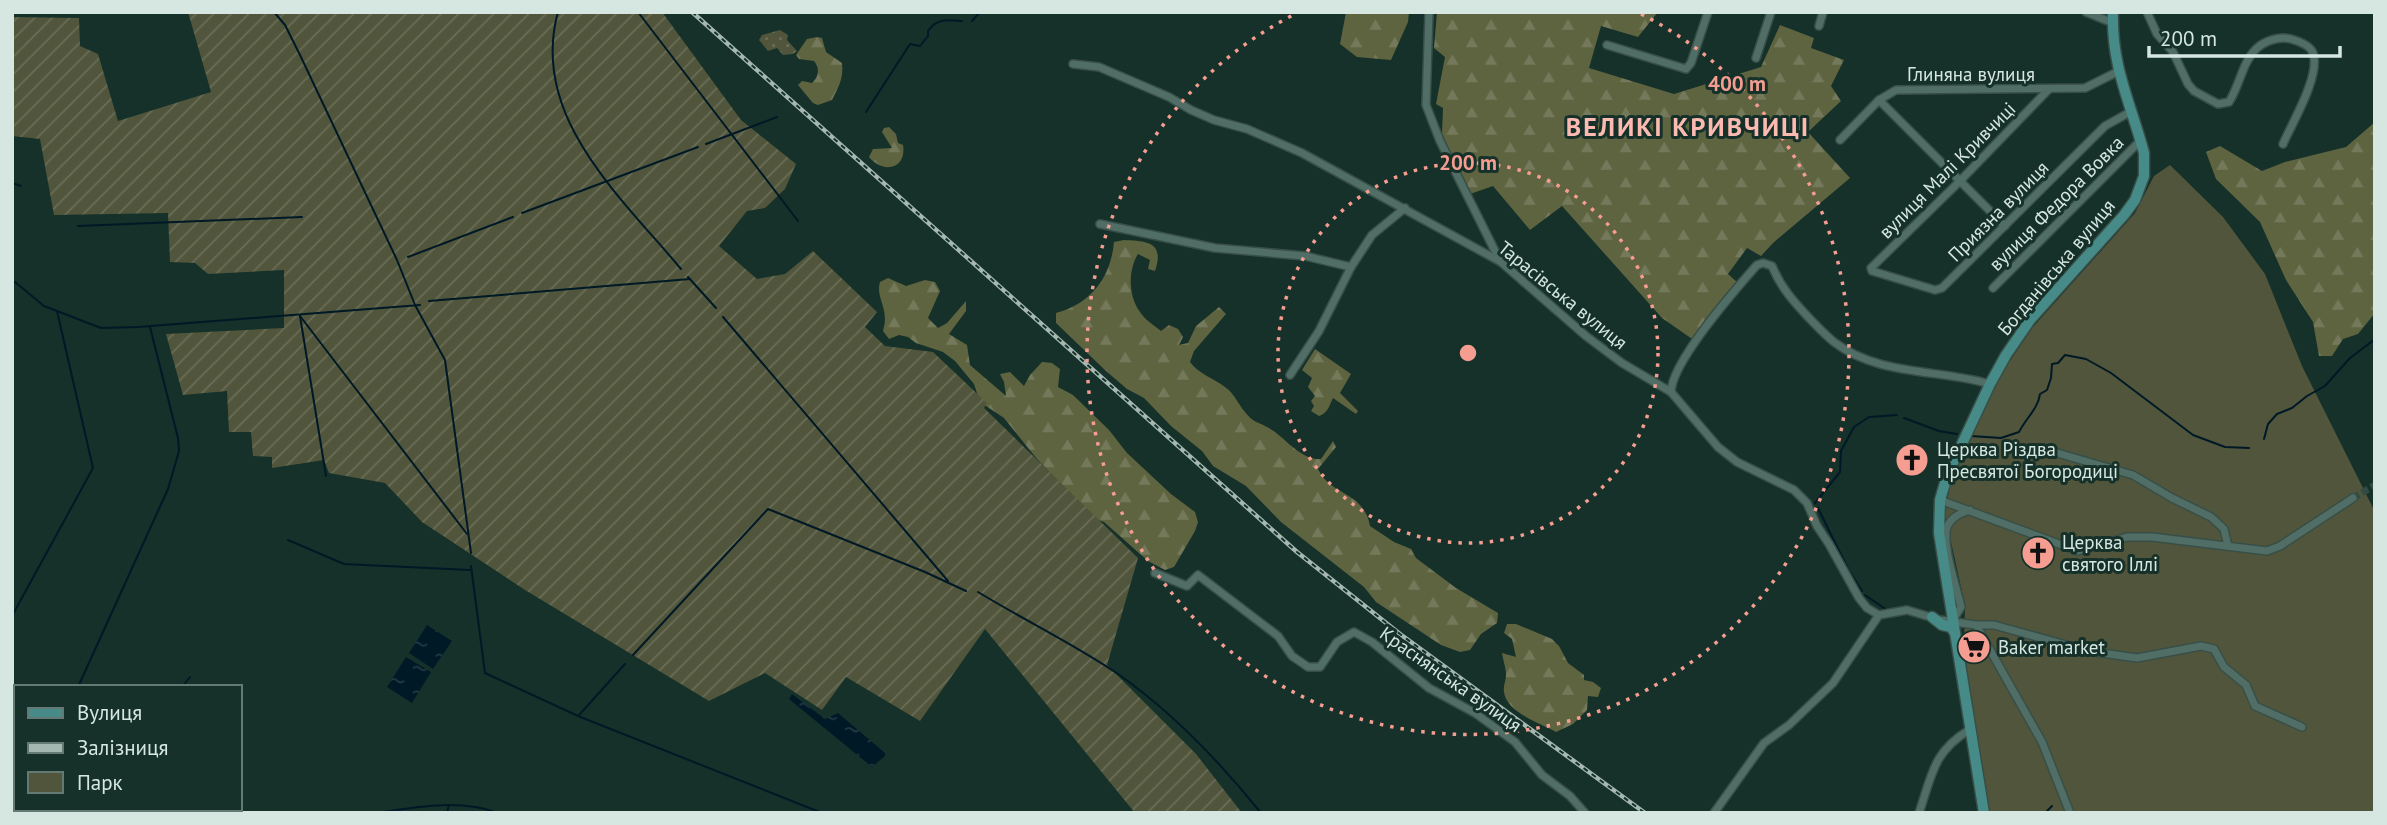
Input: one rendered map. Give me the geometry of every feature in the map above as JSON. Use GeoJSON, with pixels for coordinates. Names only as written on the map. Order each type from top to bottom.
{"type":"FeatureCollection","features":[{"type":"Feature","properties":{"kind":"main road","name":"Богданівська вулиця"},"geometry":{"type":"LineString","coordinates":[[1984,813],[1939,533],[1940,500],[1947,475],[2006,355],[2030,320],[2124,215],[2141,188],[2146,167],[2141,139],[2130,112],[2119,71],[2113,18]]}},
{"type":"Feature","properties":{"kind":"main road"},"geometry":{"type":"LineString","coordinates":[[1932,617],[1937,618],[1945,613],[1950,602]]}},
{"type":"Feature","properties":{"kind":"main road"},"geometry":{"type":"LineString","coordinates":[[1932,617],[1942,625],[1951,627],[1955,634]]}},
{"type":"Feature","properties":{"kind":"street"},"geometry":{"type":"LineString","coordinates":[[1429,12],[1426,105],[1440,141],[1501,262]]}},
{"type":"Feature","properties":{"kind":"street"},"geometry":{"type":"LineString","coordinates":[[1607,45],[1686,69],[1691,63],[1707,12]]}},
{"type":"Feature","properties":{"kind":"street"},"geometry":{"type":"LineString","coordinates":[[1756,58],[1770,12]]}},
{"type":"Feature","properties":{"kind":"street"},"geometry":{"type":"LineString","coordinates":[[1819,26],[1823,12]]}},
{"type":"Feature","properties":{"kind":"street"},"geometry":{"type":"LineString","coordinates":[[2086,12],[2113,18]]}},
{"type":"Feature","properties":{"kind":"street"},"geometry":{"type":"LineString","coordinates":[[2147,12],[2157,34],[2173,51],[2188,84],[2201,96],[2218,104],[2229,102],[2247,61],[2257,48],[2273,39],[2288,38],[2310,48],[2314,54],[2314,69],[2306,94],[2283,144]]}},
{"type":"Feature","properties":{"kind":"street","name":"Тарасівська вулиця"},"geometry":{"type":"LineString","coordinates":[[1073,64],[1099,67],[1214,120],[1271,139],[1405,208],[1501,262],[1622,363],[1671,393],[1718,447],[1737,461],[1794,491],[1807,503],[1858,598],[1867,608],[1879,615]]}},
{"type":"Feature","properties":{"kind":"street","name":"Глиняна вулиця"},"geometry":{"type":"LineString","coordinates":[[1840,140],[1879,100],[1896,90],[2085,88],[2119,71]]}},
{"type":"Feature","properties":{"kind":"street","name":"вулиця Малі Кривчиці"},"geometry":{"type":"LineString","coordinates":[[1874,273],[1871,268],[2049,89]]}},
{"type":"Feature","properties":{"kind":"street"},"geometry":{"type":"LineString","coordinates":[[1879,100],[2005,226]]}},
{"type":"Feature","properties":{"kind":"street","name":"Приязна вулиця"},"geometry":{"type":"LineString","coordinates":[[1874,273],[1935,290],[1942,288],[2105,126],[2130,112]]}},
{"type":"Feature","properties":{"kind":"street","name":"вулиця Федора Вовка"},"geometry":{"type":"LineString","coordinates":[[1993,288],[2141,139]]}},
{"type":"Feature","properties":{"kind":"street"},"geometry":{"type":"LineString","coordinates":[[1290,375],[1319,331],[1351,267],[1372,235],[1405,208]]}},
{"type":"Feature","properties":{"kind":"street"},"geometry":{"type":"LineString","coordinates":[[1100,224],[1215,248],[1305,256],[1351,267]]}},
{"type":"Feature","properties":{"kind":"street"},"geometry":{"type":"LineString","coordinates":[[1671,393],[1672,382],[1690,350],[1725,302],[1757,265],[1763,263],[1772,266],[1793,301],[1828,337],[1848,351],[1874,362],[1909,371],[1973,379],[1990,384]]}},
{"type":"Feature","properties":{"kind":"street"},"geometry":{"type":"LineString","coordinates":[[2054,452],[2133,475],[2172,499],[2211,517],[2224,529],[2228,546]]}},
{"type":"Feature","properties":{"kind":"street"},"geometry":{"type":"LineString","coordinates":[[1940,500],[2078,551],[2127,537],[2152,537],[2273,550],[2353,498]]}},
{"type":"Feature","properties":{"kind":"street","name":"Богданівська вулиця"},"geometry":{"type":"LineString","coordinates":[[1953,621],[1961,607],[1946,530],[1959,513],[1970,510]]}},
{"type":"Feature","properties":{"kind":"street","name":"Краснянська вулиця"},"geometry":{"type":"LineString","coordinates":[[1155,573],[1187,586],[1198,575],[1278,636],[1292,656],[1308,667],[1320,667],[1337,642],[1354,632],[1372,642],[1429,688],[1475,713],[1515,742],[1542,775],[1570,796],[1585,813]]}},
{"type":"Feature","properties":{"kind":"street"},"geometry":{"type":"LineString","coordinates":[[1714,813],[1764,743],[1788,725],[1833,683],[1879,615],[1907,610],[1976,625],[1994,625],[2088,651],[2137,658],[2200,646],[2214,649],[2224,667],[2246,685],[2255,706],[2302,727]]}},
{"type":"Feature","properties":{"kind":"street"},"geometry":{"type":"LineString","coordinates":[[1976,625],[2042,742],[2070,813]]}},
{"type":"Feature","properties":{"kind":"street"},"geometry":{"type":"LineString","coordinates":[[1919,813],[1938,757],[1969,730]]}},
{"type":"Feature","properties":{"kind":"green space"},"geometry":{"type":"Polygon","coordinates":[[[188,12],[662,12],[741,120],[796,164],[785,189],[765,208],[747,211],[719,246],[757,279],[785,274],[813,251],[877,312],[865,327],[885,346],[933,352],[987,403],[984,408],[1138,558],[1107,665],[1196,754],[1242,813],[1135,813],[985,629],[920,721],[846,677],[822,710],[765,673],[709,701],[525,590],[422,522],[385,483],[329,473],[324,460],[272,468],[272,457],[253,456],[251,432],[229,432],[227,391],[183,395],[166,334],[284,328],[284,270],[208,274],[195,263],[170,262],[168,213],[54,215],[40,139],[12,136],[12,17],[79,18],[80,46],[98,54],[118,121],[211,92],[188,12]]]}},
{"type":"Feature","properties":{"kind":"green space"},"geometry":{"type":"Polygon","coordinates":[[[1346,12],[1409,12],[1408,22],[1391,60],[1357,57],[1340,44],[1346,12]]]}},
{"type":"Feature","properties":{"kind":"green space"},"geometry":{"type":"Polygon","coordinates":[[[1437,12],[1658,12],[1638,37],[1601,26],[1589,68],[1674,94],[1761,67],[1780,25],[1814,38],[1811,48],[1844,60],[1831,86],[1841,101],[1808,132],[1850,178],[1761,256],[1747,248],[1728,274],[1738,283],[1695,341],[1662,318],[1562,206],[1530,230],[1493,186],[1470,194],[1442,134],[1443,108],[1436,104],[1445,57],[1434,48],[1437,12]]]}},
{"type":"Feature","properties":{"kind":"green space"},"geometry":{"type":"Polygon","coordinates":[[[780,30],[788,35],[787,40],[797,51],[793,54],[783,55],[777,48],[768,51],[759,40],[762,35],[780,30]]]}},
{"type":"Feature","properties":{"kind":"green space"},"geometry":{"type":"Polygon","coordinates":[[[822,38],[826,52],[842,63],[840,83],[832,100],[818,105],[813,103],[798,85],[802,81],[812,83],[818,69],[814,61],[799,59],[796,55],[807,39],[822,38]]]}},
{"type":"Feature","properties":{"kind":"green space"},"geometry":{"type":"Polygon","coordinates":[[[2375,122],[2375,313],[2358,334],[2343,339],[2332,356],[2319,356],[2313,322],[2286,280],[2260,222],[2216,179],[2206,152],[2220,146],[2262,171],[2285,162],[2346,147],[2375,122]]]}},
{"type":"Feature","properties":{"kind":"green space"},"geometry":{"type":"Polygon","coordinates":[[[889,127],[896,134],[898,143],[903,145],[903,153],[898,164],[887,167],[875,163],[869,157],[873,149],[892,148],[882,132],[889,127]]]}},
{"type":"Feature","properties":{"kind":"green space"},"geometry":{"type":"Polygon","coordinates":[[[2170,165],[2223,217],[2265,274],[2302,366],[2375,512],[2375,813],[1990,813],[1978,751],[1964,647],[1965,605],[1945,515],[1950,484],[1999,377],[2033,327],[2135,213],[2154,176],[2170,165]]]}},
{"type":"Feature","properties":{"kind":"green space"},"geometry":{"type":"Polygon","coordinates":[[[1124,240],[1152,245],[1158,254],[1155,271],[1148,269],[1150,260],[1138,254],[1132,268],[1131,291],[1144,318],[1161,331],[1169,325],[1178,329],[1183,337],[1179,345],[1188,343],[1196,326],[1219,307],[1226,314],[1194,351],[1190,362],[1228,390],[1251,418],[1274,431],[1306,456],[1321,459],[1333,441],[1336,447],[1318,469],[1323,478],[1361,506],[1370,526],[1394,542],[1411,549],[1416,558],[1456,588],[1498,613],[1497,623],[1481,634],[1470,650],[1460,652],[1441,645],[1376,602],[1364,587],[1281,522],[1246,486],[1213,466],[1202,451],[1171,426],[1144,398],[1127,389],[1056,323],[1056,313],[1079,303],[1097,287],[1109,267],[1114,242],[1124,240]]]}},
{"type":"Feature","properties":{"kind":"green space"},"geometry":{"type":"Polygon","coordinates":[[[888,278],[906,286],[925,280],[935,282],[940,291],[928,318],[938,328],[947,323],[966,301],[966,311],[949,334],[967,345],[970,365],[1006,396],[1000,374],[1010,372],[1024,386],[1042,362],[1052,363],[1060,369],[1058,387],[1073,395],[1109,430],[1127,453],[1171,494],[1195,512],[1198,522],[1195,531],[1174,567],[1165,570],[1148,561],[1104,522],[1095,519],[1037,459],[1004,418],[980,402],[974,384],[955,361],[943,352],[916,343],[908,337],[899,335],[889,339],[883,331],[885,316],[879,293],[880,282],[888,278]]]}},
{"type":"Feature","properties":{"kind":"green space"},"geometry":{"type":"Polygon","coordinates":[[[1315,349],[1351,374],[1340,393],[1358,411],[1356,414],[1333,398],[1322,415],[1311,411],[1314,406],[1311,401],[1315,396],[1308,387],[1312,378],[1302,370],[1315,349]]]}},
{"type":"Feature","properties":{"kind":"green space"},"geometry":{"type":"Polygon","coordinates":[[[1507,624],[1516,624],[1552,639],[1568,663],[1584,675],[1584,680],[1601,688],[1598,697],[1588,696],[1587,710],[1573,724],[1556,732],[1517,711],[1506,699],[1506,672],[1502,653],[1516,657],[1512,639],[1504,633],[1507,624]]]}},
{"type":"Feature","properties":{"kind":"water"},"geometry":{"type":"Polygon","coordinates":[[[427,625],[452,641],[433,669],[409,653],[427,625]]]}},
{"type":"Feature","properties":{"kind":"water"},"geometry":{"type":"Polygon","coordinates":[[[406,657],[431,672],[412,703],[387,687],[406,657]]]}},
{"type":"Feature","properties":{"kind":"water"},"geometry":{"type":"Polygon","coordinates":[[[792,694],[825,719],[838,713],[885,753],[885,756],[872,767],[789,699],[792,694]]]}},
{"type":"Feature","properties":{"kind":"waterway"},"geometry":{"type":"LineString","coordinates":[[274,12],[285,25],[300,55],[397,260],[415,305],[445,360],[471,553]]}},
{"type":"Feature","properties":{"kind":"waterway"},"geometry":{"type":"LineString","coordinates":[[558,12],[552,50],[557,86],[568,120],[608,183],[681,269]]}},
{"type":"Feature","properties":{"kind":"waterway"},"geometry":{"type":"LineString","coordinates":[[638,12],[798,221]]}},
{"type":"Feature","properties":{"kind":"waterway"},"geometry":{"type":"LineString","coordinates":[[972,21],[980,12]]}},
{"type":"Feature","properties":{"kind":"waterway"},"geometry":{"type":"LineString","coordinates":[[866,112],[910,44],[920,46],[931,27],[939,22],[962,21]]}},
{"type":"Feature","properties":{"kind":"waterway"},"geometry":{"type":"LineString","coordinates":[[706,144],[777,117]]}},
{"type":"Feature","properties":{"kind":"waterway"},"geometry":{"type":"LineString","coordinates":[[522,213],[698,147]]}},
{"type":"Feature","properties":{"kind":"waterway"},"geometry":{"type":"LineString","coordinates":[[12,183],[21,186]]}},
{"type":"Feature","properties":{"kind":"waterway"},"geometry":{"type":"LineString","coordinates":[[78,226],[302,217]]}},
{"type":"Feature","properties":{"kind":"waterway"},"geometry":{"type":"LineString","coordinates":[[408,257],[513,217]]}},
{"type":"Feature","properties":{"kind":"waterway"},"geometry":{"type":"LineString","coordinates":[[688,277],[716,308]]}},
{"type":"Feature","properties":{"kind":"waterway"},"geometry":{"type":"LineString","coordinates":[[429,301],[690,279]]}},
{"type":"Feature","properties":{"kind":"waterway"},"geometry":{"type":"LineString","coordinates":[[12,282],[44,306],[101,328],[420,305]]}},
{"type":"Feature","properties":{"kind":"waterway"},"geometry":{"type":"LineString","coordinates":[[12,616],[93,468],[57,311]]}},
{"type":"Feature","properties":{"kind":"waterway"},"geometry":{"type":"LineString","coordinates":[[300,316],[467,534]]}},
{"type":"Feature","properties":{"kind":"waterway"},"geometry":{"type":"LineString","coordinates":[[300,316],[326,476]]}},
{"type":"Feature","properties":{"kind":"waterway"},"geometry":{"type":"LineString","coordinates":[[723,317],[948,581]]}},
{"type":"Feature","properties":{"kind":"waterway"},"geometry":{"type":"LineString","coordinates":[[79,685],[168,489],[179,451],[150,327]]}},
{"type":"Feature","properties":{"kind":"waterway"},"geometry":{"type":"LineString","coordinates":[[2264,439],[2268,424],[2277,414],[2292,408],[2325,386],[2350,358],[2375,339]]}},
{"type":"Feature","properties":{"kind":"waterway"},"geometry":{"type":"LineString","coordinates":[[1971,436],[2001,438],[2019,432],[2040,394],[2047,390],[2052,364],[2058,363],[2065,355],[2086,359],[2111,373],[2193,435],[2225,447],[2249,448]]}},
{"type":"Feature","properties":{"kind":"waterway"},"geometry":{"type":"LineString","coordinates":[[1815,503],[1840,472],[1841,451],[1854,427],[1869,417],[1897,415]]}},
{"type":"Feature","properties":{"kind":"waterway"},"geometry":{"type":"LineString","coordinates":[[1904,418],[1939,431],[1957,434]]}},
{"type":"Feature","properties":{"kind":"waterway"},"geometry":{"type":"LineString","coordinates":[[1818,508],[1849,571],[1862,591]]}},
{"type":"Feature","properties":{"kind":"waterway"},"geometry":{"type":"LineString","coordinates":[[633,655],[768,509],[966,591]]}},
{"type":"Feature","properties":{"kind":"waterway"},"geometry":{"type":"LineString","coordinates":[[288,540],[344,564],[470,570]]}},
{"type":"Feature","properties":{"kind":"waterway"},"geometry":{"type":"LineString","coordinates":[[471,566],[485,673],[578,716],[822,813]]}},
{"type":"Feature","properties":{"kind":"waterway"},"geometry":{"type":"LineString","coordinates":[[978,592],[1084,652],[1138,689],[1194,739],[1261,813]]}},
{"type":"Feature","properties":{"kind":"waterway"},"geometry":{"type":"LineString","coordinates":[[1865,595],[1887,610]]}},
{"type":"Feature","properties":{"kind":"waterway"},"geometry":{"type":"LineString","coordinates":[[579,715],[625,664]]}},
{"type":"Feature","properties":{"kind":"waterway"},"geometry":{"type":"LineString","coordinates":[[184,685],[190,677]]}},
{"type":"Feature","properties":{"kind":"waterway"},"geometry":{"type":"LineString","coordinates":[[447,813],[449,805]]}},
{"type":"Feature","properties":{"kind":"waterway"},"geometry":{"type":"LineString","coordinates":[[374,813],[452,805],[483,808],[498,813]]}},
{"type":"Feature","properties":{"kind":"waterway"},"geometry":{"type":"LineString","coordinates":[[2045,813],[2052,806]]}},
{"type":"Feature","properties":{"kind":"tunnel"},"geometry":{"type":"LineString","coordinates":[[2353,498],[2375,485]]}},
{"type":"Feature","properties":{"kind":"railway"},"geometry":{"type":"LineString","coordinates":[[692,12],[1297,552],[1400,634],[1645,813]]}},
{"type":"Feature","properties":{"kind":"place","name":"Церква Різдва Пресвятої Богородиці"},"geometry":{"type":"Point","coordinates":[1912,460]}},
{"type":"Feature","properties":{"kind":"place","name":"Церква святого Іллі"},"geometry":{"type":"Point","coordinates":[2038,553]}},
{"type":"Feature","properties":{"kind":"place","name":"Baker market"},"geometry":{"type":"Point","coordinates":[1974,647]}},
{"type":"Feature","properties":{"kind":"district","name":"ВЕЛИКІ КРИВЧИЦІ"},"geometry":{"type":"Point","coordinates":[1688,127]}}]}
